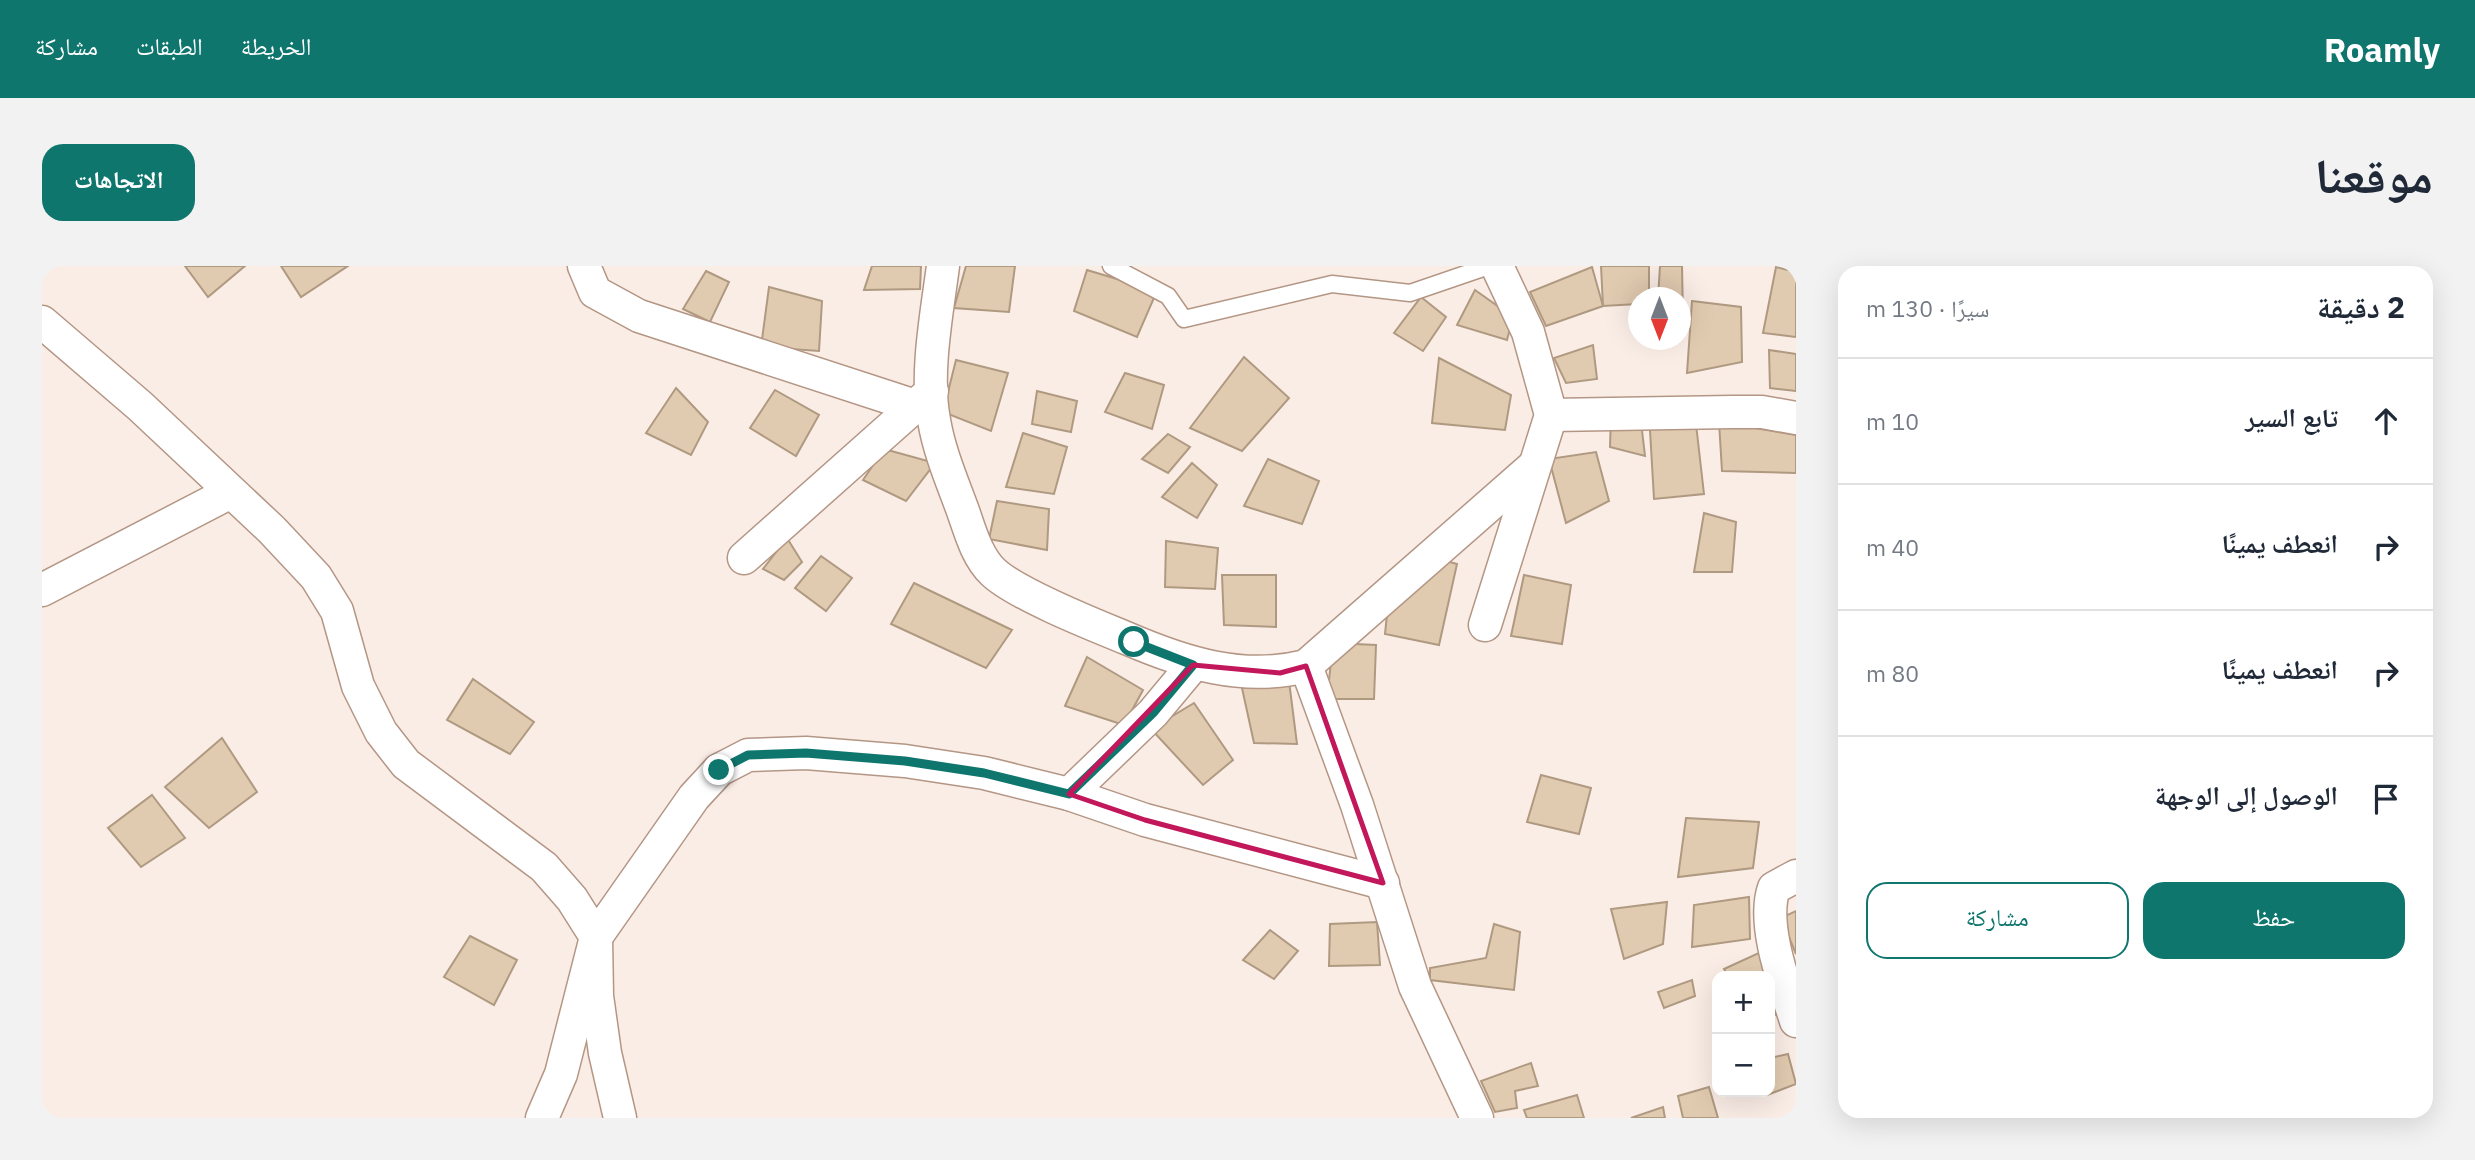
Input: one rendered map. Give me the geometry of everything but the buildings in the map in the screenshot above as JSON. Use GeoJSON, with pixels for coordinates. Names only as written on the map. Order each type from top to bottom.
{"type":"FeatureCollection","features":[{"type":"Feature","properties":{"kind":"street"},"geometry":{"type":"LineString","coordinates":[[584,266],[595,292],[639,316],[923,398]]}},
{"type":"Feature","properties":{"kind":"street"},"geometry":{"type":"LineString","coordinates":[[943,266],[923,398],[933,419],[970,533],[993,573],[1089,623],[1193,665],[1233,671],[1280,673],[1306,666],[1534,466]]}},
{"type":"Feature","properties":{"kind":"street"},"geometry":{"type":"LineString","coordinates":[[1485,625],[1551,415],[1528,332],[1497,266]]}},
{"type":"Feature","properties":{"kind":"street"},"geometry":{"type":"LineString","coordinates":[[42,323],[139,406],[229,493],[272,530],[316,577],[337,611],[358,686],[381,732],[406,764],[544,867],[572,900],[596,937],[597,996],[605,1053],[620,1118]]}},
{"type":"Feature","properties":{"kind":"street"},"geometry":{"type":"LineString","coordinates":[[744,558],[923,398]]}},
{"type":"Feature","properties":{"kind":"street"},"geometry":{"type":"LineString","coordinates":[[1551,415],[1752,412],[1796,418]]}},
{"type":"Feature","properties":{"kind":"street"},"geometry":{"type":"LineString","coordinates":[[42,590],[229,493]]}},
{"type":"Feature","properties":{"kind":"street"},"geometry":{"type":"LineString","coordinates":[[1069,794],[1153,713],[1193,665]]}},
{"type":"Feature","properties":{"kind":"street"},"geometry":{"type":"LineString","coordinates":[[1306,666],[1383,883],[1415,986],[1477,1118]]}},
{"type":"Feature","properties":{"kind":"street"},"geometry":{"type":"LineString","coordinates":[[542,1118],[561,1074],[596,937],[694,797],[719,770],[748,755],[806,753],[905,761],[984,773],[1069,794],[1145,820],[1383,883]]}},
{"type":"Feature","properties":{"kind":"street"},"geometry":{"type":"LineString","coordinates":[[1796,876],[1774,888],[1771,916],[1781,973],[1796,1021]]}},
{"type":"Feature","properties":{"kind":"lane"},"geometry":{"type":"LineString","coordinates":[[1111,266],[1168,296],[1184,319],[1332,284],[1410,293],[1489,266]]}},
{"type":"Feature","properties":{"kind":"highlighted area"},"geometry":{"type":"Polygon","coordinates":[[[1193,665],[1280,673],[1306,666],[1383,883],[1145,820],[1069,794],[1193,665]]]}},
{"type":"Feature","properties":{"kind":"route"},"geometry":{"type":"LineString","coordinates":[[719,770],[748,755],[773,752],[806,753],[905,761],[984,773],[1069,794],[1153,713],[1193,665],[1134,642]]}}]}
